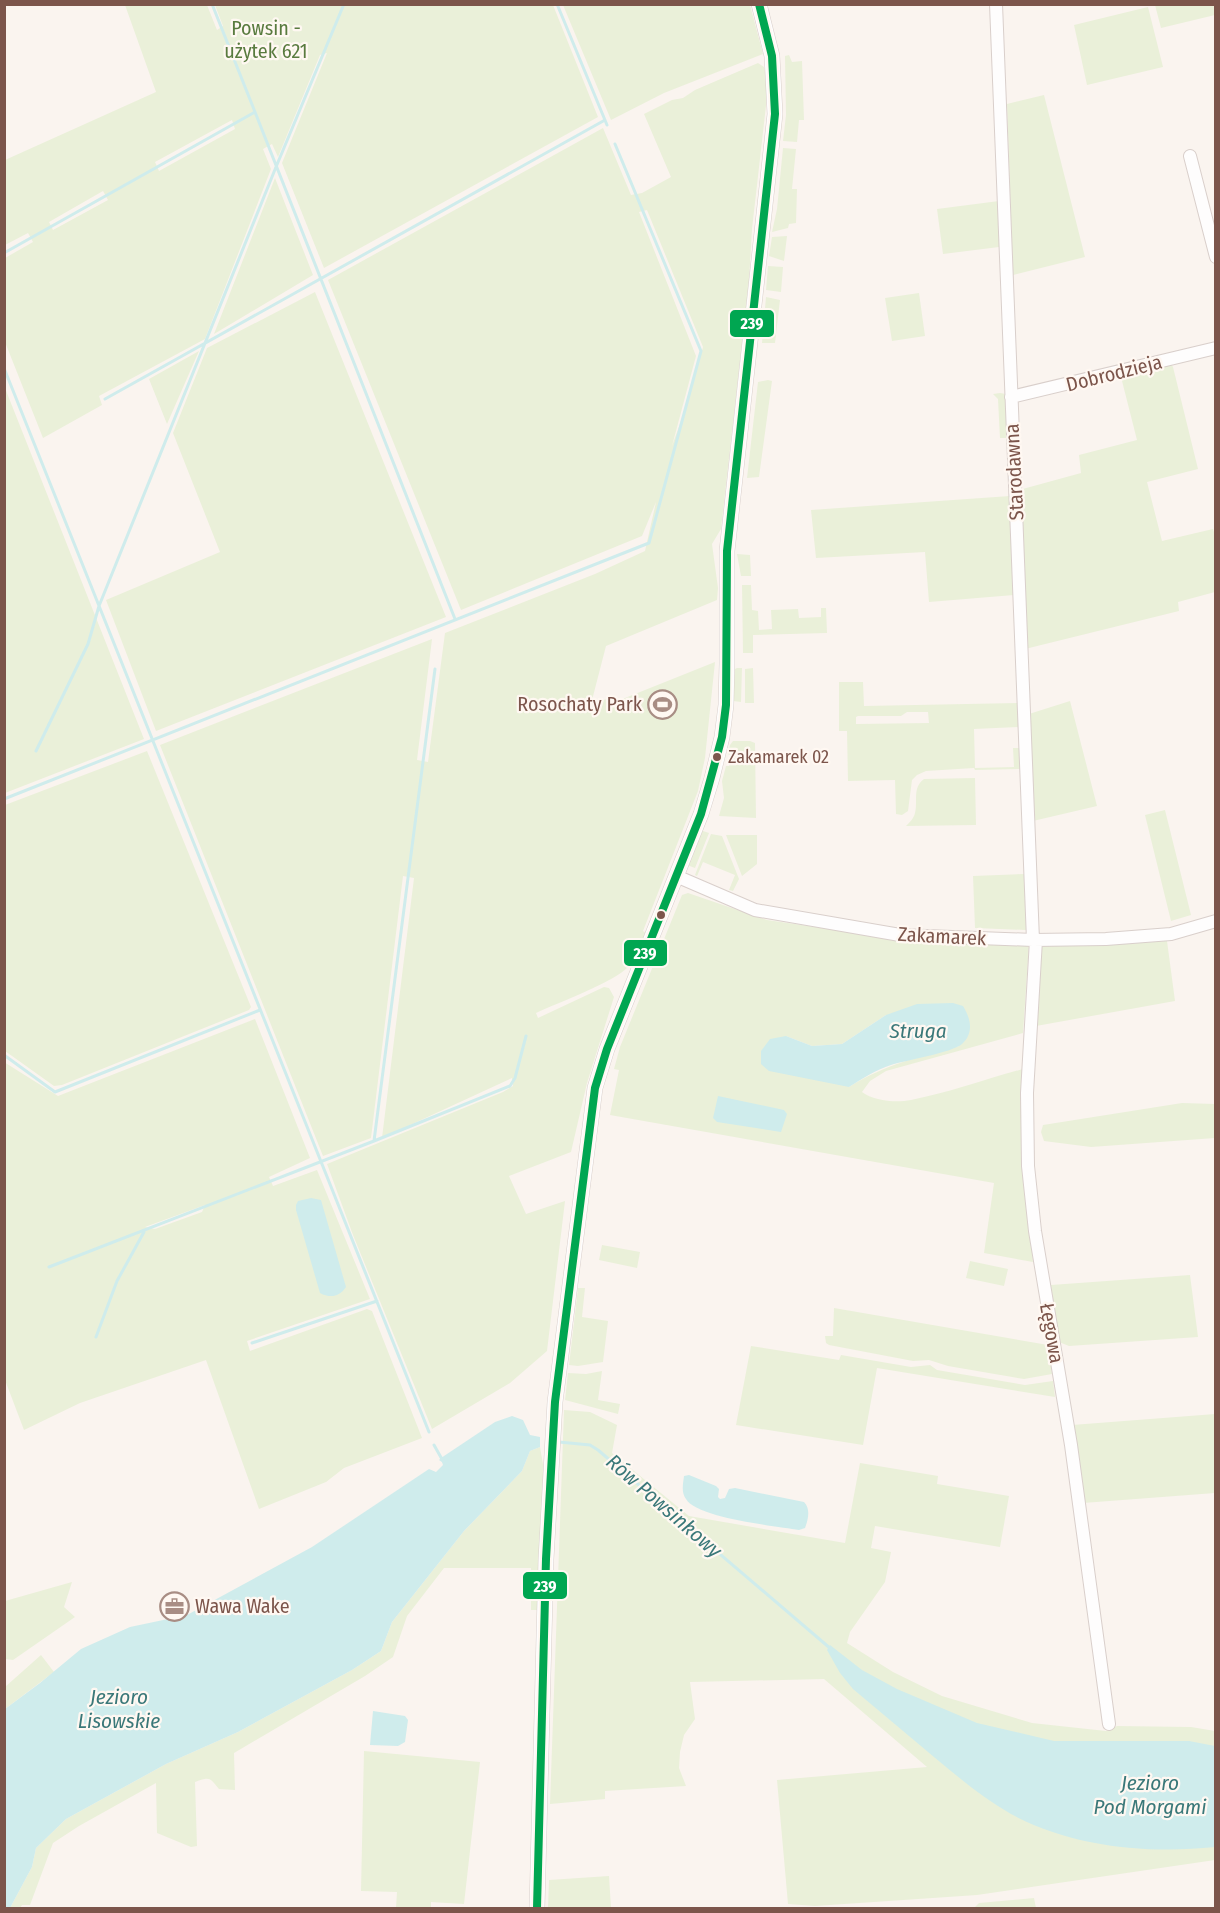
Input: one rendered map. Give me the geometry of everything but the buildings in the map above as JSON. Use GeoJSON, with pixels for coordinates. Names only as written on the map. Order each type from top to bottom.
{"type":"FeatureCollection","features":[{"type":"Feature","properties":{"kind":"street"},"geometry":{"type":"LineString","coordinates":[[537,1908],[546,1559],[553,1427],[558,1371],[598,1076],[708,794],[722,737],[726,705],[727,550],[775,114],[772,56],[759,4]]}},
{"type":"Feature","properties":{"kind":"street","name":"Starodawna"},"geometry":{"type":"LineString","coordinates":[[996,4],[1034,940]]}},
{"type":"Feature","properties":{"kind":"street"},"geometry":{"type":"LineString","coordinates":[[1190,156],[1215,257]]}},
{"type":"Feature","properties":{"kind":"street","name":"Dobrodzieja"},"geometry":{"type":"LineString","coordinates":[[1011,397],[1215,348]]}},
{"type":"Feature","properties":{"kind":"street","name":"Zakamarek"},"geometry":{"type":"LineString","coordinates":[[676,876],[755,910],[900,935],[1034,940],[1106,939],[1171,934],[1215,921]]}},
{"type":"Feature","properties":{"kind":"street","name":"Łęgowa"},"geometry":{"type":"LineString","coordinates":[[1034,940],[1028,1093],[1028,1166],[1041,1273],[1071,1445],[1109,1724]]}},
{"type":"Feature","properties":{"kind":"green space","name":"Powsin - użytek 621"},"geometry":{"type":"Polygon","coordinates":[[[125,5],[207,5],[217,30],[223,26],[215,5],[553,5],[598,117],[324,268],[282,163],[327,53],[320,55],[278,157],[272,144],[263,149],[271,169],[205,339],[99,396],[102,405],[43,438],[5,342],[5,258],[33,242],[28,233],[5,245],[5,160],[156,92],[125,5]],[[232,120],[155,162],[159,171],[235,129],[232,120]],[[103,191],[49,222],[53,230],[108,200],[103,191]]]}},
{"type":"Feature","properties":{"kind":"green space"},"geometry":{"type":"Polygon","coordinates":[[[563,5],[750,5],[763,54],[664,93],[611,120],[563,5]]]}},
{"type":"Feature","properties":{"kind":"green space"},"geometry":{"type":"Polygon","coordinates":[[[1155,5],[1215,5],[1215,15],[1161,28],[1155,5]]]}},
{"type":"Feature","properties":{"kind":"green space"},"geometry":{"type":"Polygon","coordinates":[[[1148,7],[1163,67],[1087,85],[1074,25],[1148,7]]]}},
{"type":"Feature","properties":{"kind":"green space"},"geometry":{"type":"Polygon","coordinates":[[[789,55],[792,62],[802,61],[804,120],[799,120],[797,142],[783,141],[786,115],[785,56],[789,55]]]}},
{"type":"Feature","properties":{"kind":"green space"},"geometry":{"type":"Polygon","coordinates":[[[758,63],[764,67],[768,88],[721,529],[712,544],[718,588],[717,600],[606,646],[591,704],[613,697],[615,702],[715,662],[705,758],[698,791],[643,931],[646,933],[635,959],[612,979],[536,1013],[538,1018],[604,987],[609,988],[614,997],[587,1083],[571,1152],[509,1176],[526,1214],[565,1201],[547,1351],[510,1383],[432,1429],[353,1235],[327,1164],[503,1092],[513,1086],[512,1078],[382,1138],[414,878],[403,876],[371,1138],[323,1156],[160,745],[432,639],[417,760],[428,762],[445,633],[595,574],[645,551],[656,502],[642,536],[461,610],[328,280],[603,128],[631,195],[642,193],[671,177],[644,114],[672,100],[683,98],[695,90],[758,63]],[[647,210],[639,212],[696,356],[672,446],[703,347],[647,210]]]}},
{"type":"Feature","properties":{"kind":"green space"},"geometry":{"type":"Polygon","coordinates":[[[1044,95],[1085,257],[1013,275],[1007,104],[1044,95]]]}},
{"type":"Feature","properties":{"kind":"green space"},"geometry":{"type":"Polygon","coordinates":[[[783,148],[796,149],[792,189],[797,189],[796,223],[789,224],[788,228],[772,232],[777,209],[783,148]]]}},
{"type":"Feature","properties":{"kind":"green space"},"geometry":{"type":"Polygon","coordinates":[[[275,178],[313,275],[214,334],[275,178]]]}},
{"type":"Feature","properties":{"kind":"green space"},"geometry":{"type":"Polygon","coordinates":[[[999,201],[999,247],[943,254],[937,209],[999,201]]]}},
{"type":"Feature","properties":{"kind":"green space"},"geometry":{"type":"Polygon","coordinates":[[[787,236],[784,261],[769,256],[772,237],[787,236]]]}},
{"type":"Feature","properties":{"kind":"green space"},"geometry":{"type":"Polygon","coordinates":[[[768,266],[783,267],[781,292],[766,290],[768,266]]]}},
{"type":"Feature","properties":{"kind":"green space"},"geometry":{"type":"Polygon","coordinates":[[[315,292],[446,617],[156,731],[106,600],[220,552],[173,433],[207,348],[315,292]]]}},
{"type":"Feature","properties":{"kind":"green space"},"geometry":{"type":"Polygon","coordinates":[[[919,293],[925,336],[892,341],[885,298],[919,293]]]}},
{"type":"Feature","properties":{"kind":"green space"},"geometry":{"type":"Polygon","coordinates":[[[766,297],[780,300],[775,343],[762,343],[766,297]]]}},
{"type":"Feature","properties":{"kind":"green space"},"geometry":{"type":"Polygon","coordinates":[[[199,351],[167,424],[149,379],[199,351]]]}},
{"type":"Feature","properties":{"kind":"green space"},"geometry":{"type":"Polygon","coordinates":[[[1170,363],[1173,367],[1198,469],[1147,482],[1162,541],[1213,529],[1216,538],[1215,592],[1178,602],[1179,611],[1025,649],[1019,490],[1081,473],[1079,455],[1137,440],[1121,377],[1170,363]]]}},
{"type":"Feature","properties":{"kind":"green space"},"geometry":{"type":"Polygon","coordinates":[[[772,381],[759,477],[747,478],[758,382],[772,381]]]}},
{"type":"Feature","properties":{"kind":"green space"},"geometry":{"type":"Polygon","coordinates":[[[5,388],[144,739],[4,793],[5,388]]]}},
{"type":"Feature","properties":{"kind":"green space"},"geometry":{"type":"Polygon","coordinates":[[[993,394],[1006,394],[1007,438],[1000,438],[998,399],[993,394]]]}},
{"type":"Feature","properties":{"kind":"green space"},"geometry":{"type":"Polygon","coordinates":[[[1010,496],[1014,595],[929,602],[925,552],[816,558],[811,510],[1010,496]]]}},
{"type":"Feature","properties":{"kind":"green space"},"geometry":{"type":"Polygon","coordinates":[[[737,554],[750,555],[751,576],[741,576],[737,554]]]}},
{"type":"Feature","properties":{"kind":"green space"},"geometry":{"type":"Polygon","coordinates":[[[742,585],[751,585],[752,610],[758,611],[759,630],[772,629],[771,610],[798,609],[799,618],[821,617],[821,608],[826,608],[827,633],[753,635],[753,653],[743,653],[742,585]]]}},
{"type":"Feature","properties":{"kind":"green space"},"geometry":{"type":"Polygon","coordinates":[[[742,668],[741,702],[733,701],[733,670],[742,668]]]}},
{"type":"Feature","properties":{"kind":"green space"},"geometry":{"type":"Polygon","coordinates":[[[753,668],[754,703],[745,703],[745,669],[753,668]]]}},
{"type":"Feature","properties":{"kind":"green space"},"geometry":{"type":"Polygon","coordinates":[[[839,682],[863,682],[864,706],[1019,703],[1020,727],[974,729],[975,768],[1014,767],[1013,748],[1021,748],[1021,769],[975,770],[974,768],[926,771],[912,780],[908,811],[902,815],[896,814],[895,780],[848,781],[847,731],[839,731],[839,682]],[[907,712],[901,716],[858,716],[856,724],[929,723],[928,712],[907,712]]]}},
{"type":"Feature","properties":{"kind":"green space"},"geometry":{"type":"Polygon","coordinates":[[[1070,701],[1097,806],[1033,821],[1029,714],[1070,701]]]}},
{"type":"Feature","properties":{"kind":"green space"},"geometry":{"type":"Polygon","coordinates":[[[733,741],[755,743],[756,818],[719,816],[724,798],[722,781],[726,766],[729,766],[731,756],[728,754],[733,741]]]}},
{"type":"Feature","properties":{"kind":"green space"},"geometry":{"type":"Polygon","coordinates":[[[147,751],[251,1007],[249,1010],[62,1085],[54,1086],[5,1051],[5,805],[147,751]]]}},
{"type":"Feature","properties":{"kind":"green space"},"geometry":{"type":"Polygon","coordinates":[[[975,778],[976,825],[906,826],[914,815],[918,786],[924,779],[975,778]]]}},
{"type":"Feature","properties":{"kind":"green space"},"geometry":{"type":"Polygon","coordinates":[[[1165,810],[1191,915],[1171,921],[1145,815],[1165,810]]]}},
{"type":"Feature","properties":{"kind":"green space"},"geometry":{"type":"Polygon","coordinates":[[[703,831],[709,833],[695,868],[687,865],[700,833],[703,831]]]}},
{"type":"Feature","properties":{"kind":"green space"},"geometry":{"type":"Polygon","coordinates":[[[711,834],[722,836],[739,879],[733,891],[729,890],[735,875],[703,862],[697,876],[695,875],[711,834]]]}},
{"type":"Feature","properties":{"kind":"green space"},"geometry":{"type":"Polygon","coordinates":[[[726,835],[757,835],[757,864],[742,876],[726,835]]]}},
{"type":"Feature","properties":{"kind":"green space"},"geometry":{"type":"Polygon","coordinates":[[[1025,874],[1026,930],[975,928],[973,876],[1025,874]]]}},
{"type":"Feature","properties":{"kind":"green space"},"geometry":{"type":"Polygon","coordinates":[[[688,893],[767,920],[912,941],[1029,944],[1023,1033],[886,1071],[870,1081],[862,1092],[879,1099],[905,1101],[939,1094],[1023,1069],[1022,1150],[1033,1262],[984,1253],[994,1183],[610,1115],[619,1070],[614,1069],[620,1047],[682,895],[688,893]],[[886,1015],[842,1044],[812,1046],[786,1036],[849,1087],[890,1067],[959,1046],[886,1015]]]}},
{"type":"Feature","properties":{"kind":"green space"},"geometry":{"type":"Polygon","coordinates":[[[1167,941],[1175,1001],[1036,1026],[1040,946],[1167,941]]]}},
{"type":"Feature","properties":{"kind":"green space"},"geometry":{"type":"Polygon","coordinates":[[[255,1019],[310,1158],[269,1177],[273,1186],[317,1170],[370,1299],[247,1341],[250,1351],[367,1309],[372,1311],[422,1438],[344,1468],[326,1482],[259,1509],[206,1360],[80,1403],[24,1430],[5,1380],[4,1062],[58,1096],[255,1019]],[[205,1205],[145,1227],[155,1229],[202,1212],[205,1205]]]}},
{"type":"Feature","properties":{"kind":"green space"},"geometry":{"type":"Polygon","coordinates":[[[1182,1103],[1215,1104],[1215,1138],[1091,1147],[1044,1141],[1041,1132],[1043,1125],[1182,1103]]]}},
{"type":"Feature","properties":{"kind":"green space"},"geometry":{"type":"Polygon","coordinates":[[[602,1245],[640,1252],[637,1268],[599,1260],[602,1245]]]}},
{"type":"Feature","properties":{"kind":"green space"},"geometry":{"type":"Polygon","coordinates":[[[970,1261],[1008,1269],[1004,1286],[966,1278],[970,1261]]]}},
{"type":"Feature","properties":{"kind":"green space"},"geometry":{"type":"Polygon","coordinates":[[[1190,1275],[1198,1337],[1069,1346],[1059,1342],[1051,1285],[1190,1275]]]}},
{"type":"Feature","properties":{"kind":"green space"},"geometry":{"type":"Polygon","coordinates":[[[578,1288],[585,1288],[582,1317],[608,1321],[603,1362],[569,1365],[578,1288]]]}},
{"type":"Feature","properties":{"kind":"green space"},"geometry":{"type":"Polygon","coordinates":[[[834,1308],[1048,1345],[1052,1374],[1024,1379],[948,1366],[929,1360],[913,1361],[829,1345],[826,1343],[825,1336],[833,1336],[834,1308]]]}},
{"type":"Feature","properties":{"kind":"green space"},"geometry":{"type":"Polygon","coordinates":[[[751,1346],[839,1360],[841,1355],[911,1367],[930,1365],[937,1370],[1025,1385],[1053,1381],[1055,1397],[877,1368],[863,1445],[736,1425],[751,1346]]]}},
{"type":"Feature","properties":{"kind":"green space"},"geometry":{"type":"Polygon","coordinates":[[[602,1371],[598,1400],[620,1404],[618,1414],[565,1400],[568,1373],[586,1374],[602,1371]]]}},
{"type":"Feature","properties":{"kind":"green space"},"geometry":{"type":"Polygon","coordinates":[[[564,1410],[590,1412],[617,1425],[612,1453],[689,1516],[845,1543],[860,1463],[938,1476],[937,1484],[1009,1496],[1000,1547],[875,1526],[871,1548],[891,1552],[885,1582],[850,1632],[847,1643],[893,1672],[942,1696],[1032,1723],[1106,1731],[1117,1726],[1191,1727],[1215,1731],[1215,1860],[977,1895],[815,1906],[788,1904],[777,1780],[927,1767],[824,1679],[690,1682],[695,1719],[684,1735],[679,1768],[686,1786],[605,1791],[605,1799],[550,1804],[564,1410]]]}},
{"type":"Feature","properties":{"kind":"green space"},"geometry":{"type":"Polygon","coordinates":[[[1215,1414],[1215,1493],[1083,1503],[1072,1425],[1215,1414]]]}},
{"type":"Feature","properties":{"kind":"green space"},"geometry":{"type":"Polygon","coordinates":[[[540,1447],[544,1470],[539,1610],[531,1610],[531,1568],[444,1568],[407,1616],[393,1657],[234,1753],[235,1790],[219,1789],[209,1779],[195,1782],[197,1846],[191,1847],[157,1833],[156,1783],[53,1843],[30,1905],[10,1908],[32,1867],[36,1848],[66,1819],[166,1764],[238,1732],[352,1670],[381,1651],[392,1622],[464,1531],[522,1471],[530,1451],[540,1447]]]}},
{"type":"Feature","properties":{"kind":"green space"},"geometry":{"type":"Polygon","coordinates":[[[72,1582],[64,1607],[75,1617],[13,1660],[5,1659],[5,1601],[72,1582]]]}},
{"type":"Feature","properties":{"kind":"green space"},"geometry":{"type":"Polygon","coordinates":[[[41,1655],[54,1672],[5,1709],[5,1687],[41,1655]]]}},
{"type":"Feature","properties":{"kind":"green space"},"geometry":{"type":"Polygon","coordinates":[[[364,1751],[480,1762],[464,1904],[431,1902],[431,1908],[396,1908],[397,1892],[361,1891],[364,1751]]]}},
{"type":"Feature","properties":{"kind":"green space"},"geometry":{"type":"Polygon","coordinates":[[[609,1876],[611,1908],[548,1908],[549,1880],[609,1876]]]}},
{"type":"Feature","properties":{"kind":"green space"},"geometry":{"type":"Polygon","coordinates":[[[1034,1898],[1036,1908],[974,1908],[979,1903],[1034,1898]]]}},
{"type":"Feature","properties":{"kind":"water","name":"Struga"},"geometry":{"type":"Polygon","coordinates":[[[953,1003],[963,1006],[968,1016],[970,1031],[962,1044],[885,1067],[849,1087],[769,1071],[761,1064],[761,1051],[770,1039],[786,1036],[812,1046],[842,1044],[886,1015],[917,1004],[953,1003]]]}},
{"type":"Feature","properties":{"kind":"water"},"geometry":{"type":"Polygon","coordinates":[[[718,1096],[784,1110],[787,1114],[781,1132],[717,1122],[713,1118],[718,1096]]]}},
{"type":"Feature","properties":{"kind":"water"},"geometry":{"type":"Polygon","coordinates":[[[311,1198],[321,1200],[346,1287],[335,1296],[320,1293],[296,1210],[298,1201],[311,1198]]]}},
{"type":"Feature","properties":{"kind":"water","name":"Jezioro Lisowskie"},"geometry":{"type":"Polygon","coordinates":[[[512,1416],[523,1420],[530,1435],[540,1437],[540,1447],[530,1451],[522,1471],[464,1531],[392,1622],[381,1651],[352,1670],[238,1732],[166,1764],[66,1819],[36,1848],[32,1867],[10,1908],[5,1908],[5,1709],[81,1649],[130,1627],[187,1615],[312,1547],[429,1469],[436,1472],[443,1465],[439,1460],[441,1458],[495,1422],[512,1416]]]}},
{"type":"Feature","properties":{"kind":"water"},"geometry":{"type":"Polygon","coordinates":[[[689,1475],[716,1486],[719,1489],[720,1499],[725,1498],[729,1489],[735,1488],[804,1502],[808,1511],[805,1528],[799,1530],[720,1516],[693,1506],[684,1496],[684,1476],[689,1475]]]}},
{"type":"Feature","properties":{"kind":"water","name":"Jezioro Pod Morgami"},"geometry":{"type":"Polygon","coordinates":[[[830,1645],[862,1670],[897,1689],[977,1723],[1054,1741],[1189,1741],[1215,1746],[1215,1847],[1163,1849],[1111,1846],[1059,1834],[1011,1814],[962,1780],[853,1689],[840,1673],[827,1650],[830,1645]]]}},
{"type":"Feature","properties":{"kind":"water"},"geometry":{"type":"Polygon","coordinates":[[[373,1711],[405,1716],[408,1720],[405,1742],[398,1746],[370,1745],[373,1711]]]}},
{"type":"Feature","properties":{"kind":"waterway"},"geometry":{"type":"LineString","coordinates":[[212,4],[255,112]]}},
{"type":"Feature","properties":{"kind":"waterway"},"geometry":{"type":"LineString","coordinates":[[36,751],[88,644],[99,606],[344,4]]}},
{"type":"Feature","properties":{"kind":"waterway"},"geometry":{"type":"LineString","coordinates":[[557,4],[607,125]]}},
{"type":"Feature","properties":{"kind":"waterway"},"geometry":{"type":"LineString","coordinates":[[4,253],[255,112],[455,619]]}},
{"type":"Feature","properties":{"kind":"waterway"},"geometry":{"type":"LineString","coordinates":[[105,399],[605,120]]}},
{"type":"Feature","properties":{"kind":"waterway"},"geometry":{"type":"LineString","coordinates":[[4,799],[649,543],[701,351],[615,144]]}},
{"type":"Feature","properties":{"kind":"waterway"},"geometry":{"type":"LineString","coordinates":[[4,368],[429,1432]]}},
{"type":"Feature","properties":{"kind":"waterway"},"geometry":{"type":"LineString","coordinates":[[49,1267],[374,1141],[435,669]]}},
{"type":"Feature","properties":{"kind":"waterway"},"geometry":{"type":"LineString","coordinates":[[4,1055],[55,1092],[260,1010]]}},
{"type":"Feature","properties":{"kind":"waterway"},"geometry":{"type":"LineString","coordinates":[[374,1141],[510,1086],[515,1078],[526,1036]]}},
{"type":"Feature","properties":{"kind":"waterway"},"geometry":{"type":"LineString","coordinates":[[96,1337],[117,1281],[144,1232]]}},
{"type":"Feature","properties":{"kind":"waterway"},"geometry":{"type":"LineString","coordinates":[[252,1343],[377,1301]]}},
{"type":"Feature","properties":{"kind":"waterway","name":"Rów Powsinkowy"},"geometry":{"type":"LineString","coordinates":[[559,1442],[590,1445],[598,1450],[831,1649]]}},
{"type":"Feature","properties":{"kind":"waterway"},"geometry":{"type":"LineString","coordinates":[[434,1445],[443,1461]]}},
{"type":"Feature","properties":{"kind":"transit line","name":"239"},"geometry":{"type":"LineString","coordinates":[[537,1908],[546,1559],[555,1402],[595,1088],[607,1049],[701,814],[722,737],[726,705],[727,551],[775,114],[772,56],[759,4]]}},
{"type":"Feature","properties":{"kind":"place","name":"Rosochaty Park"},"geometry":{"type":"Point","coordinates":[663,704]}},
{"type":"Feature","properties":{"kind":"place","name":"Zakamarek 02"},"geometry":{"type":"Point","coordinates":[717,757]}},
{"type":"Feature","properties":{"kind":"place","name":"Wawa Wake"},"geometry":{"type":"Point","coordinates":[174,1606]}}]}
